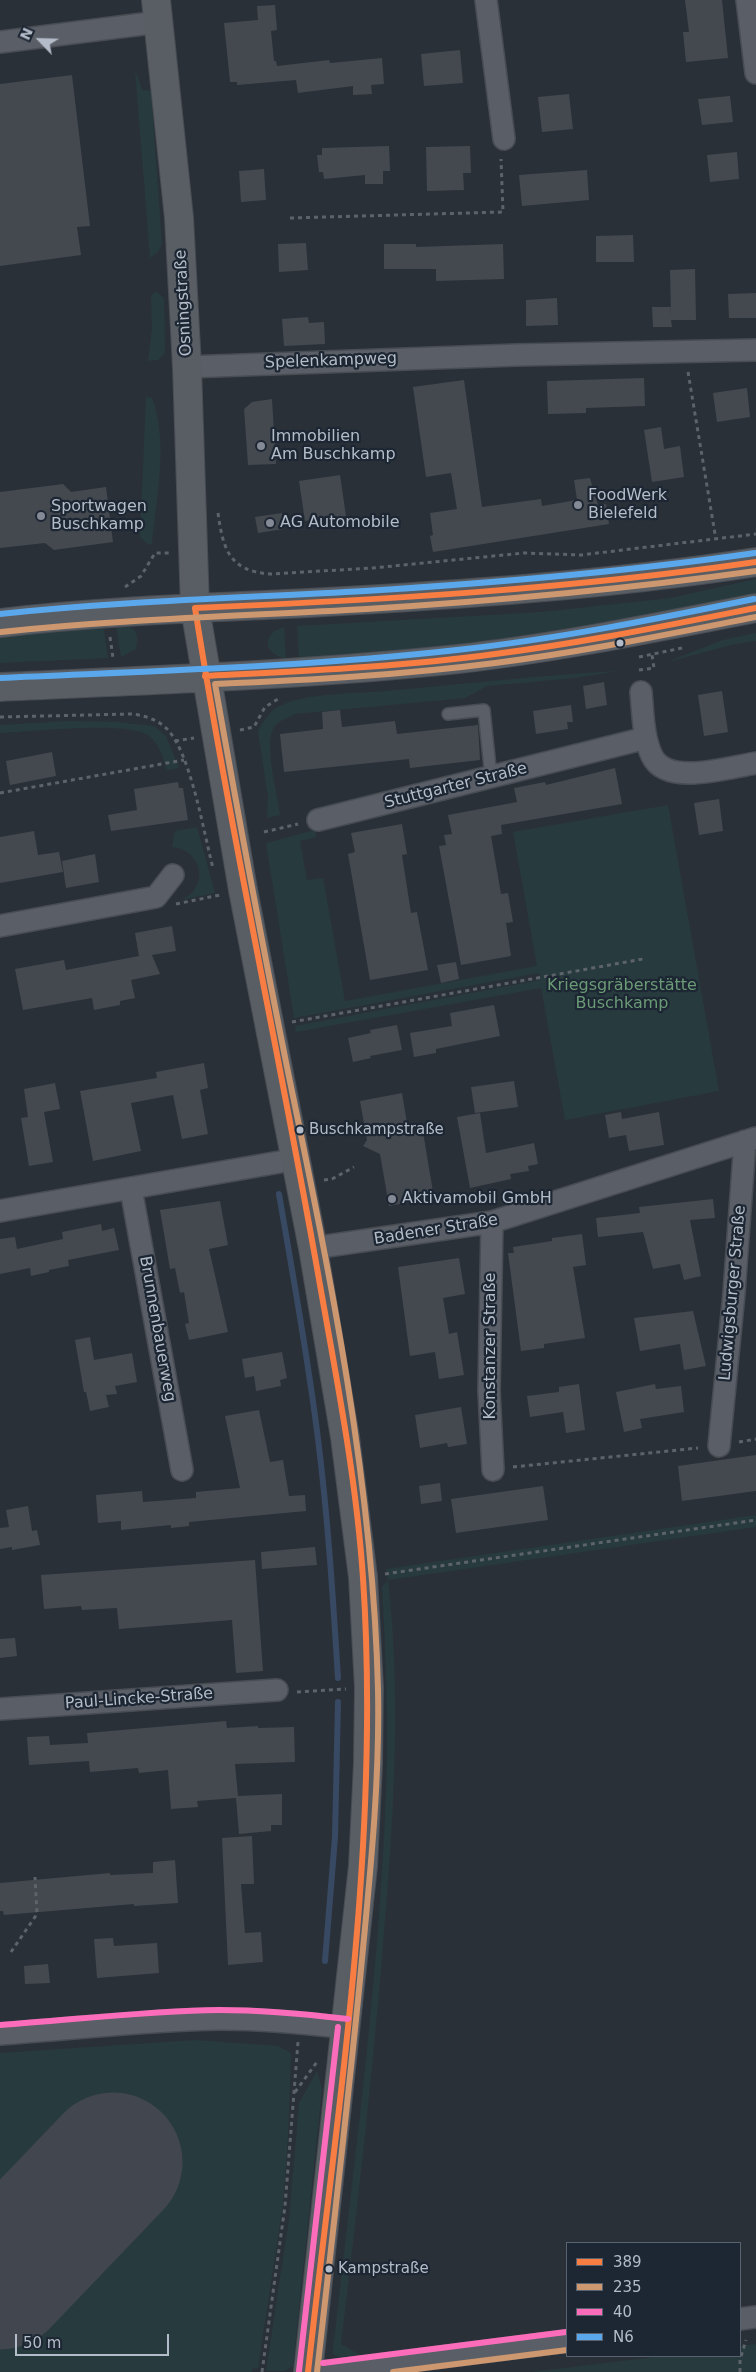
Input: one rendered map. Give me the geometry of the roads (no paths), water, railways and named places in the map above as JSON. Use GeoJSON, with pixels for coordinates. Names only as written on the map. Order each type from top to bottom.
{"type":"FeatureCollection","features":[{"type":"Feature","properties":{"kind":"main road","name":"Osningstraße"},"geometry":{"type":"LineString","coordinates":[[157,11],[178,218],[187,367],[191,536],[196,608],[205,676]]}},
{"type":"Feature","properties":{"kind":"main road"},"geometry":{"type":"LineString","coordinates":[[0,623],[107,613],[474,594],[600,583],[756,562]]}},
{"type":"Feature","properties":{"kind":"main road"},"geometry":{"type":"LineString","coordinates":[[0,687],[294,672],[459,658],[632,632],[756,608]]}},
{"type":"Feature","properties":{"kind":"main road"},"geometry":{"type":"LineString","coordinates":[[205,676],[269,1026],[314,1248],[348,1456],[363,1577],[369,1688],[368,1764],[363,1866],[347,2028],[308,2372]]}},
{"type":"Feature","properties":{"kind":"street"},"geometry":{"type":"LineString","coordinates":[[486,0],[504,139]]}},
{"type":"Feature","properties":{"kind":"street"},"geometry":{"type":"LineString","coordinates":[[747,0],[756,73]]}},
{"type":"Feature","properties":{"kind":"street"},"geometry":{"type":"LineString","coordinates":[[0,42],[157,11]]}},
{"type":"Feature","properties":{"kind":"street","name":"Spelenkampweg"},"geometry":{"type":"LineString","coordinates":[[187,367],[517,355],[756,350]]}},
{"type":"Feature","properties":{"kind":"street"},"geometry":{"type":"LineString","coordinates":[[641,692],[646,738],[657,764],[673,773],[688,774],[756,763]]}},
{"type":"Feature","properties":{"kind":"street","name":"Stuttgarter Straße"},"geometry":{"type":"LineString","coordinates":[[318,820],[646,738]]}},
{"type":"Feature","properties":{"kind":"street"},"geometry":{"type":"LineString","coordinates":[[0,926],[156,897],[173,875]]}},
{"type":"Feature","properties":{"kind":"street","name":"Badener Straße"},"geometry":{"type":"LineString","coordinates":[[314,1248],[492,1222],[751,1140]]}},
{"type":"Feature","properties":{"kind":"street","name":"Ludwigsburger Straße"},"geometry":{"type":"LineString","coordinates":[[719,1446],[751,1140]]}},
{"type":"Feature","properties":{"kind":"street"},"geometry":{"type":"LineString","coordinates":[[0,1211],[296,1159]]}},
{"type":"Feature","properties":{"kind":"street","name":"Brunnenbauerweg"},"geometry":{"type":"LineString","coordinates":[[131,1189],[182,1470]]}},
{"type":"Feature","properties":{"kind":"street","name":"Konstanzer Straße"},"geometry":{"type":"LineString","coordinates":[[492,1222],[489,1391],[493,1470]]}},
{"type":"Feature","properties":{"kind":"street","name":"Paul-Lincke-Straße"},"geometry":{"type":"LineString","coordinates":[[0,1709],[277,1690]]}},
{"type":"Feature","properties":{"kind":"street"},"geometry":{"type":"LineString","coordinates":[[0,2034],[189,2020],[254,2020],[347,2028]]}},
{"type":"Feature","properties":{"kind":"street"},"geometry":{"type":"LineString","coordinates":[[741,2319],[756,2317]]}},
{"type":"Feature","properties":{"kind":"street"},"geometry":{"type":"LineString","coordinates":[[324,2372],[566,2340]]}},
{"type":"Feature","properties":{"kind":"lane"},"geometry":{"type":"LineString","coordinates":[[448,714],[484,710],[491,777]]}},
{"type":"Feature","properties":{"kind":"waterway"},"geometry":{"type":"LineString","coordinates":[[279,1194],[305,1347],[322,1469],[338,1678]]}},
{"type":"Feature","properties":{"kind":"waterway"},"geometry":{"type":"LineString","coordinates":[[325,1961],[335,1837],[338,1702]]}},
{"type":"Feature","properties":{"kind":"place","name":"Immobilien Am Buschkamp"},"geometry":{"type":"Point","coordinates":[261,446]}},
{"type":"Feature","properties":{"kind":"place","name":"FoodWerk Bielefeld"},"geometry":{"type":"Point","coordinates":[578,505]}},
{"type":"Feature","properties":{"kind":"place","name":"Sportwagen Buschkamp"},"geometry":{"type":"Point","coordinates":[41,516]}},
{"type":"Feature","properties":{"kind":"place","name":"AG Automobile"},"geometry":{"type":"Point","coordinates":[270,523]}},
{"type":"Feature","properties":{"kind":"place","name":"Buschkampstraße"},"geometry":{"type":"Point","coordinates":[300,1130]}},
{"type":"Feature","properties":{"kind":"place","name":"Aktivamobil GmbH"},"geometry":{"type":"Point","coordinates":[392,1199]}},
{"type":"Feature","properties":{"kind":"place","name":"Kampstraße"},"geometry":{"type":"Point","coordinates":[329,2269]}},
{"type":"Feature","properties":{"kind":"park label","name":"Kriegsgräberstätte Buschkamp"},"geometry":{"type":"Point","coordinates":[622,995]}}]}
